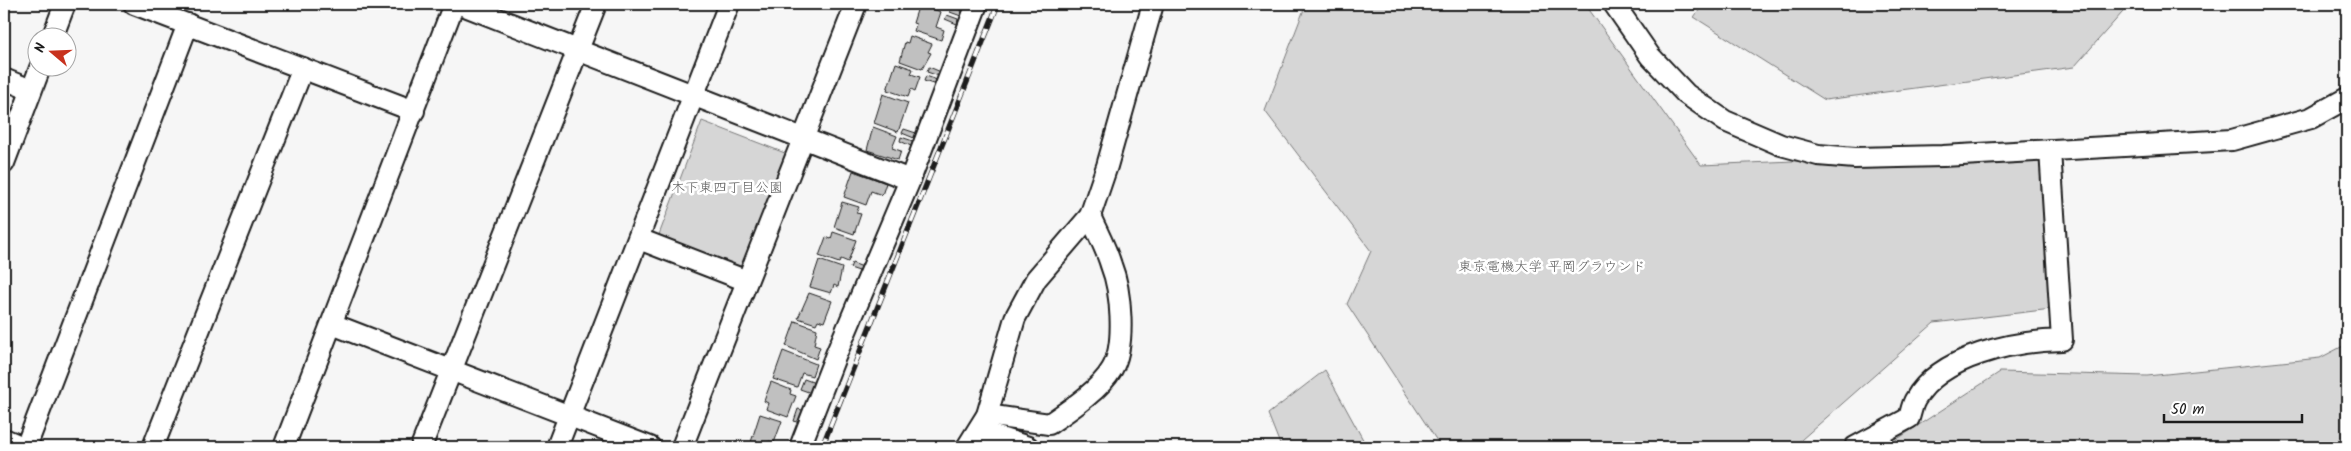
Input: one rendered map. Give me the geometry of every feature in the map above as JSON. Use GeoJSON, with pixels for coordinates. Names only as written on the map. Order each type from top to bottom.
{"type":"FeatureCollection","features":[{"type":"Feature","properties":{"kind":"street"},"geometry":{"type":"LineString","coordinates":[[56,28],[65,4]]}},
{"type":"Feature","properties":{"kind":"street"},"geometry":{"type":"LineString","coordinates":[[134,4],[414,111]]}},
{"type":"Feature","properties":{"kind":"street"},"geometry":{"type":"LineString","coordinates":[[284,447],[454,4]]}},
{"type":"Feature","properties":{"kind":"street"},"geometry":{"type":"LineString","coordinates":[[460,4],[910,180]]}},
{"type":"Feature","properties":{"kind":"street"},"geometry":{"type":"LineString","coordinates":[[421,447],[596,4]]}},
{"type":"Feature","properties":{"kind":"street"},"geometry":{"type":"LineString","coordinates":[[557,447],[695,96],[729,4]]}},
{"type":"Feature","properties":{"kind":"street"},"geometry":{"type":"LineString","coordinates":[[682,447],[856,4]]}},
{"type":"Feature","properties":{"kind":"street"},"geometry":{"type":"LineString","coordinates":[[800,447],[835,357],[910,180],[977,4]]}},
{"type":"Feature","properties":{"kind":"street"},"geometry":{"type":"LineString","coordinates":[[967,447],[983,423],[1015,318],[1036,279],[1090,216],[1107,166],[1153,4]]}},
{"type":"Feature","properties":{"kind":"street"},"geometry":{"type":"LineString","coordinates":[[1614,4],[1650,56],[1686,94],[1725,120],[1780,145],[1818,155],[1855,158],[1944,156],[2232,140],[2311,118],[2347,98]]}},
{"type":"Feature","properties":{"kind":"street"},"geometry":{"type":"LineString","coordinates":[[4,439],[24,447],[188,24]]}},
{"type":"Feature","properties":{"kind":"street"},"geometry":{"type":"LineString","coordinates":[[153,447],[303,68]]}},
{"type":"Feature","properties":{"kind":"street"},"geometry":{"type":"LineString","coordinates":[[4,162],[36,78]]}},
{"type":"Feature","properties":{"kind":"street"},"geometry":{"type":"LineString","coordinates":[[4,79],[31,90]]}},
{"type":"Feature","properties":{"kind":"street"},"geometry":{"type":"LineString","coordinates":[[1855,447],[1909,418],[1915,400],[1931,381],[1960,361],[1994,349],[2032,341],[2062,340],[2050,150]]}},
{"type":"Feature","properties":{"kind":"street"},"geometry":{"type":"LineString","coordinates":[[983,423],[1048,424],[1080,403],[1112,370],[1121,340],[1118,304],[1112,266],[1090,216]]}},
{"type":"Feature","properties":{"kind":"street"},"geometry":{"type":"LineString","coordinates":[[639,239],[747,281]]}},
{"type":"Feature","properties":{"kind":"street"},"geometry":{"type":"LineString","coordinates":[[332,324],[650,447]]}},
{"type":"Feature","properties":{"kind":"street"},"geometry":{"type":"LineString","coordinates":[[983,423],[1028,447]]}},
{"type":"Feature","properties":{"kind":"green space","name":"東京電機大学 平岡グラウンド"},"geometry":{"type":"Polygon","coordinates":[[[1306,4],[1585,4],[1701,165],[2050,150],[2060,308],[1934,323],[1793,447],[1441,447],[1347,304],[1371,251],[1265,111],[1306,4]]]}},
{"type":"Feature","properties":{"kind":"green space"},"geometry":{"type":"Polygon","coordinates":[[[1704,4],[2130,4],[2074,67],[1825,100],[1694,17],[1704,4]]]}},
{"type":"Feature","properties":{"kind":"green space","name":"木下東四丁目公園"},"geometry":{"type":"Polygon","coordinates":[[[702,121],[790,155],[742,276],[657,240],[702,121]]]}},
{"type":"Feature","properties":{"kind":"green space"},"geometry":{"type":"Polygon","coordinates":[[[2347,344],[2347,447],[1885,447],[2000,372],[2147,376],[2320,358],[2347,344]]]}},
{"type":"Feature","properties":{"kind":"green space"},"geometry":{"type":"Polygon","coordinates":[[[1325,370],[1367,447],[1281,447],[1268,414],[1325,370]]]}},
{"type":"Feature","properties":{"kind":"building"},"geometry":{"type":"Polygon","coordinates":[[[919,4],[941,12],[936,27],[944,30],[941,40],[914,31],[916,24],[913,23],[919,4]]]}},
{"type":"Feature","properties":{"kind":"building"},"geometry":{"type":"Polygon","coordinates":[[[952,7],[963,11],[961,16],[950,12],[952,7]]]}},
{"type":"Feature","properties":{"kind":"building"},"geometry":{"type":"Polygon","coordinates":[[[947,15],[958,19],[957,24],[945,19],[947,15]]]}},
{"type":"Feature","properties":{"kind":"building"},"geometry":{"type":"Polygon","coordinates":[[[910,36],[932,44],[928,52],[931,53],[922,69],[900,61],[905,42],[908,43],[910,36]]]}},
{"type":"Feature","properties":{"kind":"building"},"geometry":{"type":"Polygon","coordinates":[[[896,63],[913,69],[911,74],[920,77],[915,91],[911,89],[908,97],[887,90],[896,63]]]}},
{"type":"Feature","properties":{"kind":"building"},"geometry":{"type":"Polygon","coordinates":[[[929,67],[941,72],[939,76],[927,72],[929,67]]]}},
{"type":"Feature","properties":{"kind":"building"},"geometry":{"type":"Polygon","coordinates":[[[926,76],[937,80],[936,85],[924,81],[926,76]]]}},
{"type":"Feature","properties":{"kind":"building"},"geometry":{"type":"Polygon","coordinates":[[[883,94],[908,103],[898,132],[874,123],[883,94]]]}},
{"type":"Feature","properties":{"kind":"building"},"geometry":{"type":"Polygon","coordinates":[[[873,127],[897,136],[892,148],[901,151],[898,160],[867,150],[873,127]]]}},
{"type":"Feature","properties":{"kind":"building"},"geometry":{"type":"Polygon","coordinates":[[[904,129],[916,133],[914,138],[902,133],[904,129]]]}},
{"type":"Feature","properties":{"kind":"building"},"geometry":{"type":"Polygon","coordinates":[[[901,137],[913,141],[911,146],[900,141],[901,137]]]}},
{"type":"Feature","properties":{"kind":"building"},"geometry":{"type":"Polygon","coordinates":[[[853,171],[886,183],[882,195],[871,191],[866,205],[844,197],[853,171]]]}},
{"type":"Feature","properties":{"kind":"building"},"geometry":{"type":"Polygon","coordinates":[[[842,202],[859,207],[856,213],[861,214],[854,234],[834,227],[842,202]]]}},
{"type":"Feature","properties":{"kind":"building"},"geometry":{"type":"Polygon","coordinates":[[[833,232],[856,240],[848,262],[841,259],[839,263],[819,256],[826,237],[831,239],[833,232]]]}},
{"type":"Feature","properties":{"kind":"building"},"geometry":{"type":"Polygon","coordinates":[[[819,260],[842,268],[838,287],[834,285],[831,293],[810,287],[819,260]]]}},
{"type":"Feature","properties":{"kind":"building"},"geometry":{"type":"Polygon","coordinates":[[[852,263],[863,267],[862,272],[850,268],[852,263]]]}},
{"type":"Feature","properties":{"kind":"building"},"geometry":{"type":"Polygon","coordinates":[[[809,293],[832,301],[824,322],[818,320],[816,324],[798,318],[809,293]]]}},
{"type":"Feature","properties":{"kind":"building"},"geometry":{"type":"Polygon","coordinates":[[[795,321],[817,329],[814,345],[820,347],[816,359],[786,346],[795,321]]]}},
{"type":"Feature","properties":{"kind":"building"},"geometry":{"type":"Polygon","coordinates":[[[783,351],[816,364],[812,376],[802,373],[797,387],[773,379],[783,351]]]}},
{"type":"Feature","properties":{"kind":"building"},"geometry":{"type":"Polygon","coordinates":[[[804,379],[818,384],[814,394],[800,389],[804,379]]]}},
{"type":"Feature","properties":{"kind":"building"},"geometry":{"type":"Polygon","coordinates":[[[771,382],[791,390],[790,394],[796,396],[788,417],[766,409],[768,403],[764,401],[771,382]]]}},
{"type":"Feature","properties":{"kind":"building"},"geometry":{"type":"Polygon","coordinates":[[[798,409],[806,411],[802,424],[794,421],[798,409]]]}},
{"type":"Feature","properties":{"kind":"building"},"geometry":{"type":"Polygon","coordinates":[[[760,414],[782,421],[774,443],[769,441],[767,447],[751,442],[760,414]]]}},
{"type":"Feature","properties":{"kind":"railway"},"geometry":{"type":"LineString","coordinates":[[822,447],[998,4]]}}]}
